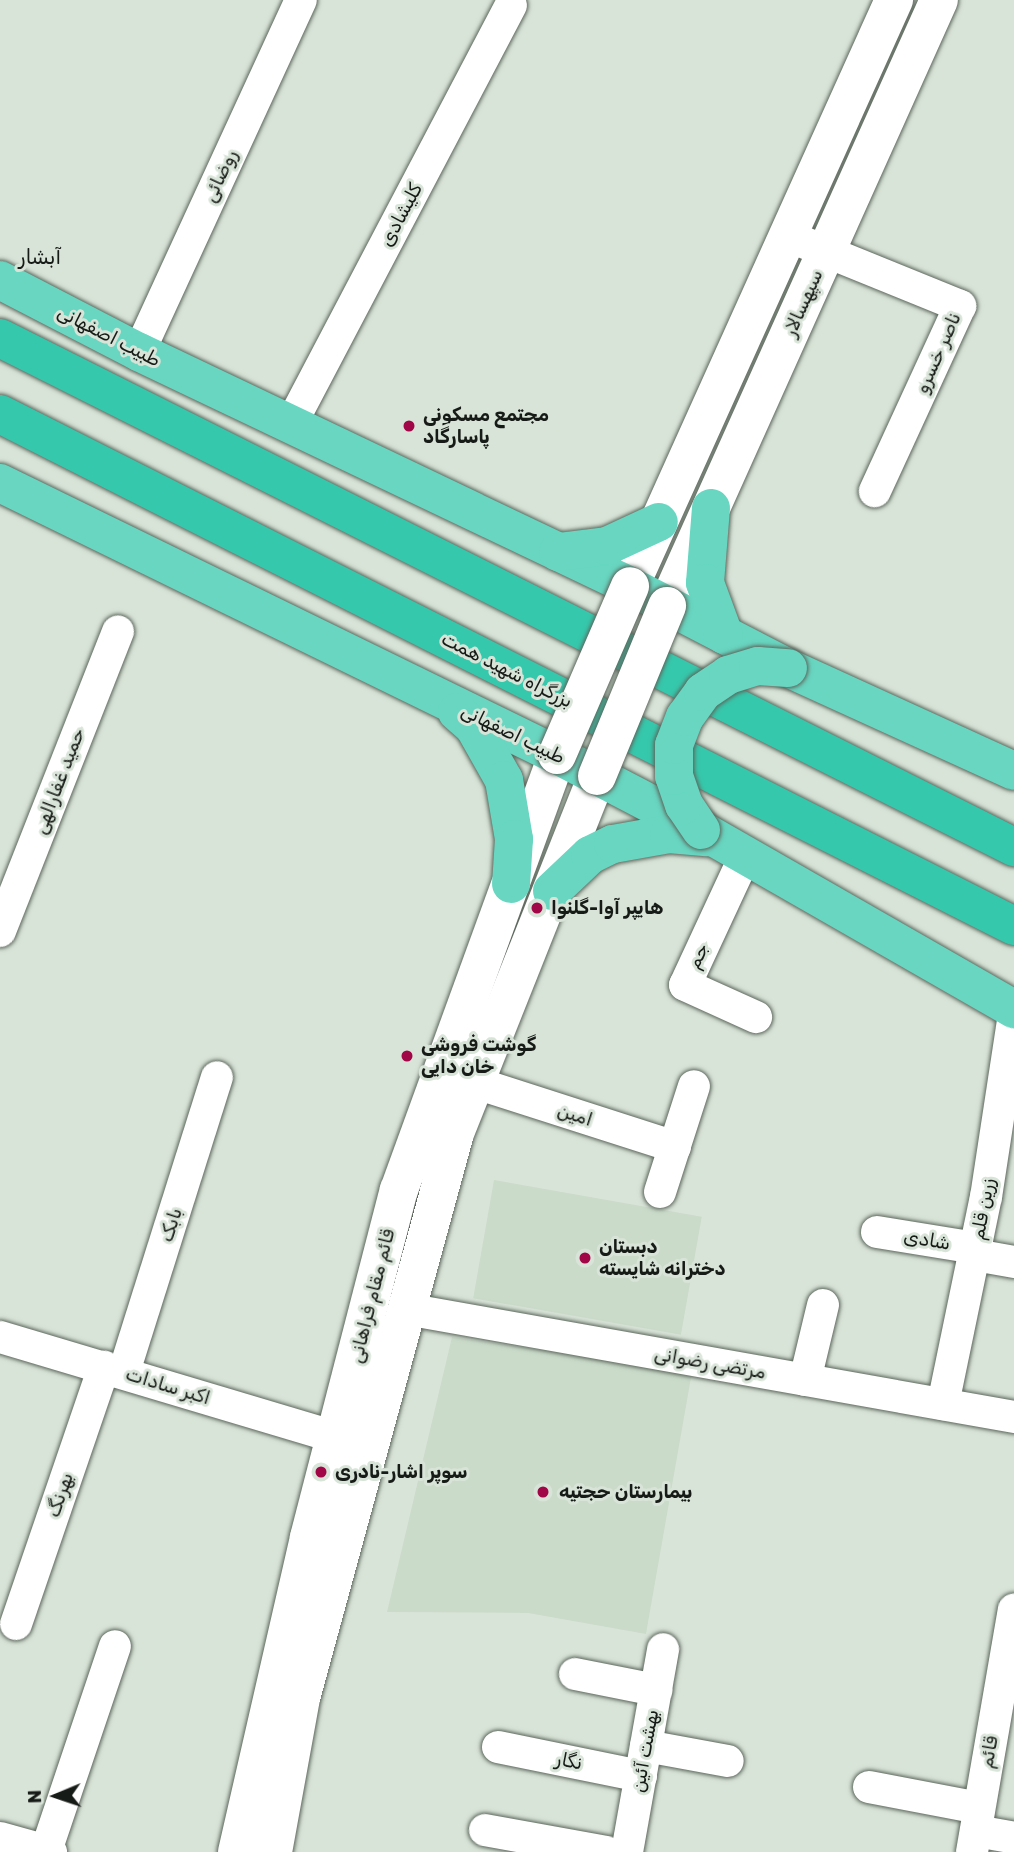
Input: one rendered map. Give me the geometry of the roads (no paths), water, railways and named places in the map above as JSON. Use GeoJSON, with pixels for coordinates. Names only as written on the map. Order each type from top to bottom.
{"type":"FeatureCollection","features":[{"type":"Feature","properties":{"kind":"highway"},"geometry":{"type":"LineString","coordinates":[[0,338],[1014,847]]}},
{"type":"Feature","properties":{"kind":"highway","name":"بزرگراه شهید همت"},"geometry":{"type":"LineString","coordinates":[[0,414],[1014,926]]}},
{"type":"Feature","properties":{"kind":"main road"},"geometry":{"type":"LineString","coordinates":[[630,586],[894,0]]}},
{"type":"Feature","properties":{"kind":"main road","name":"سپهسالار"},"geometry":{"type":"LineString","coordinates":[[597,776],[667,606],[939,0]]}},
{"type":"Feature","properties":{"kind":"main road","name":"طبیب اصفهانی"},"geometry":{"type":"LineString","coordinates":[[0,280],[139,352],[630,586],[788,668],[1014,771]]}},
{"type":"Feature","properties":{"kind":"main road","name":"طبیب اصفهانی"},"geometry":{"type":"LineString","coordinates":[[0,483],[597,776],[721,841],[1014,1011]]}},
{"type":"Feature","properties":{"kind":"main road"},"geometry":{"type":"LineString","coordinates":[[711,508],[704,549],[705,583],[724,635]]}},
{"type":"Feature","properties":{"kind":"main road"},"geometry":{"type":"LineString","coordinates":[[558,552],[607,545],[659,522]]}},
{"type":"Feature","properties":{"kind":"main road","name":"قائم مقام فراهانی"},"geometry":{"type":"LineString","coordinates":[[237,1852],[335,1437],[399,1190],[556,755],[630,586]]}},
{"type":"Feature","properties":{"kind":"main road"},"geometry":{"type":"LineString","coordinates":[[721,841],[684,805],[674,776],[674,745],[685,717],[703,692],[728,675],[758,666],[788,668]]}},
{"type":"Feature","properties":{"kind":"main road"},"geometry":{"type":"LineString","coordinates":[[445,701],[474,727],[504,780],[514,839],[511,884]]}},
{"type":"Feature","properties":{"kind":"main road","name":"قائم مقام فراهانی"},"geometry":{"type":"LineString","coordinates":[[273,1852],[301,1698],[455,1133],[597,776]]}},
{"type":"Feature","properties":{"kind":"main road"},"geometry":{"type":"LineString","coordinates":[[552,891],[590,855],[613,844],[669,834],[721,841]]}},
{"type":"Feature","properties":{"kind":"street","name":"روضائی"},"geometry":{"type":"LineString","coordinates":[[139,352],[302,0]]}},
{"type":"Feature","properties":{"kind":"street","name":"کلیشادی"},"geometry":{"type":"LineString","coordinates":[[291,424],[511,5]]}},
{"type":"Feature","properties":{"kind":"street","name":"ناصر خسرو"},"geometry":{"type":"LineString","coordinates":[[788,236],[960,306],[875,491]]}},
{"type":"Feature","properties":{"kind":"street","name":"حمید غفارالهی"},"geometry":{"type":"LineString","coordinates":[[0,931],[118,631]]}},
{"type":"Feature","properties":{"kind":"street","name":"جم"},"geometry":{"type":"LineString","coordinates":[[721,841],[685,985],[756,1017]]}},
{"type":"Feature","properties":{"kind":"street","name":"زرین قلم"},"geometry":{"type":"LineString","coordinates":[[943,1404],[975,1251],[1000,1199],[1014,1011]]}},
{"type":"Feature","properties":{"kind":"street","name":"بابک"},"geometry":{"type":"LineString","coordinates":[[114,1369],[218,1077]]}},
{"type":"Feature","properties":{"kind":"street","name":"امین"},"geometry":{"type":"LineString","coordinates":[[476,1083],[675,1147]]}},
{"type":"Feature","properties":{"kind":"street"},"geometry":{"type":"LineString","coordinates":[[660,1192],[694,1086]]}},
{"type":"Feature","properties":{"kind":"street","name":"شادی"},"geometry":{"type":"LineString","coordinates":[[877,1232],[975,1251],[1014,1262]]}},
{"type":"Feature","properties":{"kind":"street"},"geometry":{"type":"LineString","coordinates":[[805,1380],[823,1305]]}},
{"type":"Feature","properties":{"kind":"street","name":"مرتضی رضوانی"},"geometry":{"type":"LineString","coordinates":[[406,1309],[1014,1417]]}},
{"type":"Feature","properties":{"kind":"street","name":"اکبر سادات"},"geometry":{"type":"LineString","coordinates":[[0,1337],[335,1437]]}},
{"type":"Feature","properties":{"kind":"street","name":"بهرنگ"},"geometry":{"type":"LineString","coordinates":[[16,1624],[114,1369]]}},
{"type":"Feature","properties":{"kind":"street","name":"قائم"},"geometry":{"type":"LineString","coordinates":[[976,1830],[1003,1737],[1014,1610]]}},
{"type":"Feature","properties":{"kind":"street"},"geometry":{"type":"LineString","coordinates":[[0,1838],[49,1851],[115,1646]]}},
{"type":"Feature","properties":{"kind":"street","name":"بهشت آئین"},"geometry":{"type":"LineString","coordinates":[[627,1852],[663,1649]]}},
{"type":"Feature","properties":{"kind":"street"},"geometry":{"type":"LineString","coordinates":[[575,1674],[656,1690]]}},
{"type":"Feature","properties":{"kind":"street","name":"نگار"},"geometry":{"type":"LineString","coordinates":[[498,1747],[643,1761],[728,1761]]}},
{"type":"Feature","properties":{"kind":"street"},"geometry":{"type":"LineString","coordinates":[[869,1787],[976,1830],[1014,1838]]}},
{"type":"Feature","properties":{"kind":"street"},"geometry":{"type":"LineString","coordinates":[[485,1830],[606,1852]]}},
{"type":"Feature","properties":{"kind":"place","name":"مجتمع مسکونی پاسارگاد"},"geometry":{"type":"Point","coordinates":[409,426]}},
{"type":"Feature","properties":{"kind":"place","name":"هایپر آوا-گلنوا"},"geometry":{"type":"Point","coordinates":[537,908]}},
{"type":"Feature","properties":{"kind":"place","name":"گوشت فروشی خان دایی"},"geometry":{"type":"Point","coordinates":[407,1056]}},
{"type":"Feature","properties":{"kind":"place","name":"دبستان دخترانه شایسته"},"geometry":{"type":"Point","coordinates":[585,1258]}},
{"type":"Feature","properties":{"kind":"place","name":"سوپر اشار-نادری"},"geometry":{"type":"Point","coordinates":[321,1472]}},
{"type":"Feature","properties":{"kind":"place","name":"بیمارستان حجتیه"},"geometry":{"type":"Point","coordinates":[543,1492]}},
{"type":"Feature","properties":{"kind":"district","name":"آبشار"},"geometry":{"type":"Point","coordinates":[40,257]}}]}
